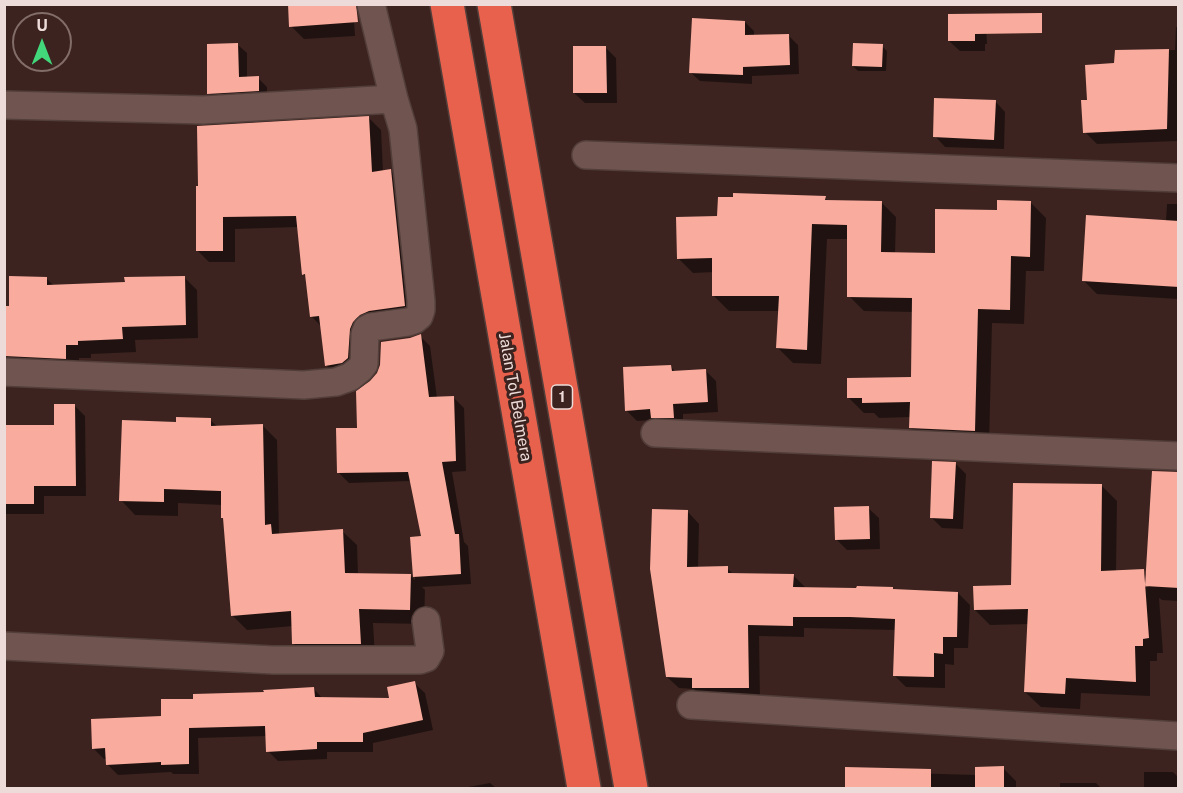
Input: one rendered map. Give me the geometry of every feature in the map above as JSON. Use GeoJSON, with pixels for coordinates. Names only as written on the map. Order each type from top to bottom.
{"type":"FeatureCollection","features":[{"type":"Feature","properties":{"kind":"highway","name":"Jalan Tol Belmera"},"geometry":{"type":"LineString","coordinates":[[447,4],[584,789]]}},
{"type":"Feature","properties":{"kind":"highway","name":"1"},"geometry":{"type":"LineString","coordinates":[[494,4],[631,789]]}},
{"type":"Feature","properties":{"kind":"street"},"geometry":{"type":"LineString","coordinates":[[4,372],[304,385],[336,382],[350,377],[364,364],[367,329],[414,320],[419,316],[422,302],[403,129],[371,4]]}},
{"type":"Feature","properties":{"kind":"street"},"geometry":{"type":"LineString","coordinates":[[4,105],[203,111],[394,99]]}},
{"type":"Feature","properties":{"kind":"street"},"geometry":{"type":"LineString","coordinates":[[586,155],[1179,178]]}},
{"type":"Feature","properties":{"kind":"street"},"geometry":{"type":"LineString","coordinates":[[655,433],[1179,456]]}},
{"type":"Feature","properties":{"kind":"street"},"geometry":{"type":"LineString","coordinates":[[4,646],[273,660],[420,660],[426,658],[430,651],[426,621]]}},
{"type":"Feature","properties":{"kind":"street"},"geometry":{"type":"LineString","coordinates":[[691,705],[1179,736]]}},
{"type":"Feature","properties":{"kind":"building"},"geometry":{"type":"Polygon","coordinates":[[[288,4],[356,4],[358,22],[289,27],[288,4]]]}},
{"type":"Feature","properties":{"kind":"building"},"geometry":{"type":"Polygon","coordinates":[[[1042,13],[1042,33],[975,34],[975,41],[948,41],[948,14],[1042,13]]]}},
{"type":"Feature","properties":{"kind":"building"},"geometry":{"type":"Polygon","coordinates":[[[692,18],[745,21],[745,35],[789,34],[790,65],[743,67],[743,75],[689,73],[692,18]]]}},
{"type":"Feature","properties":{"kind":"building"},"geometry":{"type":"Polygon","coordinates":[[[238,43],[239,77],[259,76],[259,91],[207,94],[207,44],[238,43]]]}},
{"type":"Feature","properties":{"kind":"building"},"geometry":{"type":"Polygon","coordinates":[[[853,43],[883,44],[882,67],[852,66],[853,43]]]}},
{"type":"Feature","properties":{"kind":"building"},"geometry":{"type":"Polygon","coordinates":[[[573,46],[606,46],[607,93],[573,93],[573,46]]]}},
{"type":"Feature","properties":{"kind":"building"},"geometry":{"type":"Polygon","coordinates":[[[1169,49],[1167,129],[1083,133],[1081,100],[1087,100],[1085,65],[1114,63],[1115,50],[1169,49]]]}},
{"type":"Feature","properties":{"kind":"building"},"geometry":{"type":"Polygon","coordinates":[[[934,98],[996,100],[994,140],[933,137],[934,98]]]}},
{"type":"Feature","properties":{"kind":"building"},"geometry":{"type":"Polygon","coordinates":[[[369,116],[372,172],[391,169],[405,306],[369,311],[360,315],[350,329],[348,358],[342,363],[325,366],[319,316],[310,317],[305,274],[302,275],[296,216],[223,217],[223,251],[196,251],[197,126],[369,116]]]}},
{"type":"Feature","properties":{"kind":"building"},"geometry":{"type":"Polygon","coordinates":[[[733,193],[826,196],[825,200],[882,201],[881,252],[935,253],[935,209],[997,210],[997,200],[1031,201],[1030,257],[1011,256],[1010,310],[978,309],[975,431],[909,428],[910,402],[862,403],[862,398],[847,398],[847,378],[911,377],[912,298],[847,297],[847,225],[812,224],[807,350],[776,348],[779,296],[712,296],[712,258],[677,259],[676,217],[717,216],[718,197],[733,197],[733,193]]]}},
{"type":"Feature","properties":{"kind":"building"},"geometry":{"type":"Polygon","coordinates":[[[1086,215],[1179,221],[1179,287],[1082,281],[1086,215]]]}},
{"type":"Feature","properties":{"kind":"building"},"geometry":{"type":"Polygon","coordinates":[[[9,276],[47,277],[47,285],[125,282],[124,277],[185,276],[186,325],[122,327],[123,339],[78,341],[78,345],[66,345],[66,359],[4,356],[4,306],[9,306],[9,276]]]}},
{"type":"Feature","properties":{"kind":"building"},"geometry":{"type":"Polygon","coordinates":[[[421,334],[429,397],[454,396],[456,461],[442,462],[455,534],[459,534],[461,574],[413,577],[410,537],[421,536],[408,472],[337,473],[336,428],[357,428],[356,391],[377,373],[380,365],[381,342],[421,334]]]}},
{"type":"Feature","properties":{"kind":"building"},"geometry":{"type":"Polygon","coordinates":[[[671,365],[672,371],[706,369],[708,402],[673,404],[674,418],[651,418],[650,409],[625,411],[623,367],[671,365]]]}},
{"type":"Feature","properties":{"kind":"building"},"geometry":{"type":"Polygon","coordinates":[[[54,404],[75,404],[76,486],[34,486],[34,504],[4,504],[4,425],[54,425],[54,404]]]}},
{"type":"Feature","properties":{"kind":"building"},"geometry":{"type":"Polygon","coordinates":[[[176,417],[211,418],[211,426],[263,424],[265,525],[271,524],[272,534],[343,529],[345,573],[411,574],[410,610],[359,609],[361,644],[292,644],[291,611],[231,616],[223,518],[221,518],[221,491],[164,489],[164,502],[119,501],[122,420],[176,422],[176,417]]]}},
{"type":"Feature","properties":{"kind":"building"},"geometry":{"type":"Polygon","coordinates":[[[932,461],[956,462],[953,519],[930,518],[932,461]]]}},
{"type":"Feature","properties":{"kind":"building"},"geometry":{"type":"Polygon","coordinates":[[[1152,471],[1179,472],[1179,588],[1145,586],[1152,471]]]}},
{"type":"Feature","properties":{"kind":"building"},"geometry":{"type":"Polygon","coordinates":[[[1013,483],[1102,484],[1101,571],[1144,569],[1149,638],[1143,639],[1143,646],[1135,646],[1136,682],[1066,678],[1065,694],[1024,692],[1028,609],[974,610],[973,586],[1011,585],[1013,483]]]}},
{"type":"Feature","properties":{"kind":"building"},"geometry":{"type":"Polygon","coordinates":[[[869,506],[870,539],[835,540],[834,507],[869,506]]]}},
{"type":"Feature","properties":{"kind":"building"},"geometry":{"type":"Polygon","coordinates":[[[652,509],[688,510],[687,567],[728,566],[728,573],[794,574],[793,587],[893,587],[893,589],[958,592],[957,637],[943,637],[943,654],[934,653],[934,677],[893,676],[895,619],[793,617],[793,626],[748,625],[749,688],[692,688],[692,678],[666,677],[650,569],[652,509]]]}},
{"type":"Feature","properties":{"kind":"building"},"geometry":{"type":"Polygon","coordinates":[[[415,681],[423,720],[363,733],[363,742],[317,742],[317,749],[266,752],[265,726],[189,728],[189,764],[161,765],[161,762],[106,765],[105,748],[92,749],[91,719],[161,716],[161,699],[193,699],[193,694],[264,692],[263,690],[314,687],[315,697],[389,698],[387,687],[415,681]]]}},
{"type":"Feature","properties":{"kind":"building"},"geometry":{"type":"Polygon","coordinates":[[[1004,766],[1004,789],[975,789],[975,767],[1004,766]]]}},
{"type":"Feature","properties":{"kind":"building"},"geometry":{"type":"Polygon","coordinates":[[[845,767],[931,769],[931,789],[845,789],[845,767]]]}}]}
